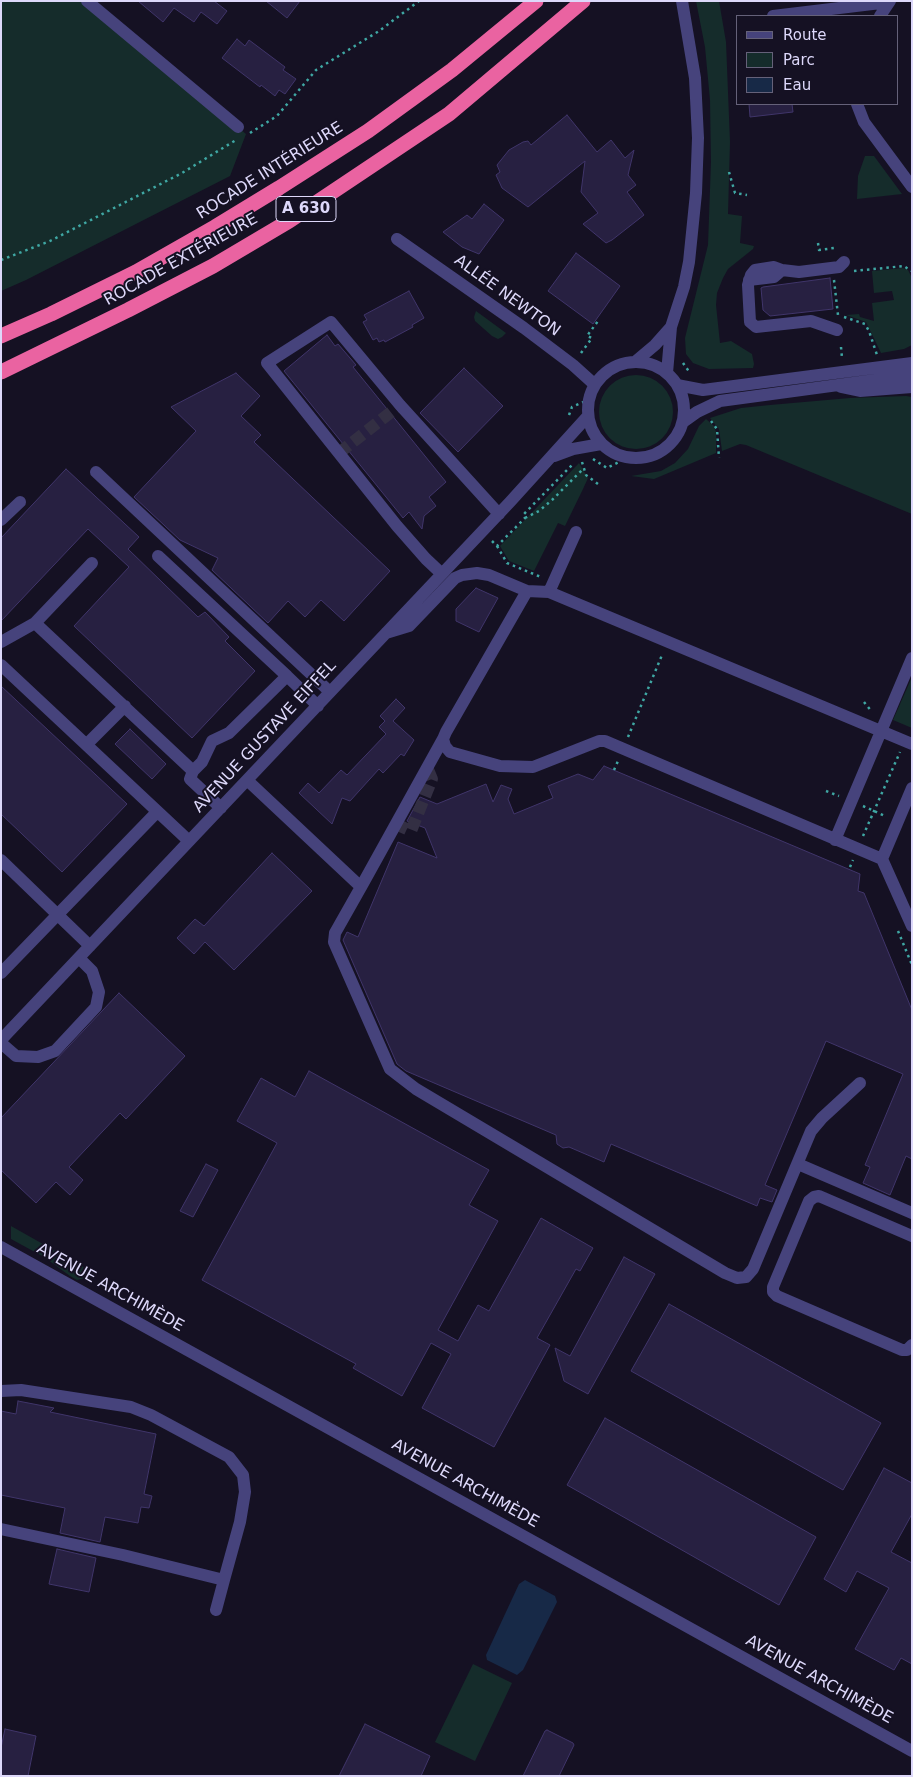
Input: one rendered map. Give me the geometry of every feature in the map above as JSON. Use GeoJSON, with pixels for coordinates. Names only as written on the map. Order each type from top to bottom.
{"type":"FeatureCollection","features":[{"type":"Feature","properties":{"kind":"highway","name":"ROCADE INTÉRIEURE"},"geometry":{"type":"LineString","coordinates":[[1,336],[51,314],[136,272],[279,188],[376,125],[452,70],[536,1]]}},
{"type":"Feature","properties":{"kind":"highway","name":"ROCADE EXTÉRIEURE"},"geometry":{"type":"LineString","coordinates":[[1,372],[128,310],[196,274],[288,221],[449,114],[583,1]]}},
{"type":"Feature","properties":{"kind":"street"},"geometry":{"type":"LineString","coordinates":[[87,1],[241,133]]}},
{"type":"Feature","properties":{"kind":"street"},"geometry":{"type":"LineString","coordinates":[[668,373],[671,327],[684,287],[689,262],[696,193],[698,138],[695,78],[682,1]]}},
{"type":"Feature","properties":{"kind":"street"},"geometry":{"type":"LineString","coordinates":[[781,15],[890,2]]}},
{"type":"Feature","properties":{"kind":"street"},"geometry":{"type":"LineString","coordinates":[[881,15],[890,2]]}},
{"type":"Feature","properties":{"kind":"street"},"geometry":{"type":"LineString","coordinates":[[857,105],[864,122],[912,186]]}},
{"type":"Feature","properties":{"kind":"street","name":"ALLÉE NEWTON"},"geometry":{"type":"LineString","coordinates":[[397,239],[524,328],[573,365],[594,384]]}},
{"type":"Feature","properties":{"kind":"street"},"geometry":{"type":"LineString","coordinates":[[837,330],[811,321],[756,326],[750,322],[748,285],[755,270],[774,268],[798,272],[845,267]]}},
{"type":"Feature","properties":{"kind":"street"},"geometry":{"type":"LineString","coordinates":[[442,574],[397,526],[267,363],[331,322],[400,405],[499,514]]}},
{"type":"Feature","properties":{"kind":"street"},"geometry":{"type":"LineString","coordinates":[[636,361],[655,346],[671,327]]}},
{"type":"Feature","properties":{"kind":"street"},"geometry":{"type":"LineString","coordinates":[[636,361],[655,365],[668,373],[677,384],[684,403],[683,422],[677,436],[668,447],[655,455],[641,459],[627,458],[613,453],[601,444],[592,432],[587,416],[588,400],[594,384],[606,372],[620,364],[636,361]]}},
{"type":"Feature","properties":{"kind":"street"},"geometry":{"type":"LineString","coordinates":[[677,384],[703,390],[912,363]]}},
{"type":"Feature","properties":{"kind":"street"},"geometry":{"type":"LineString","coordinates":[[864,381],[885,372],[912,369]]}},
{"type":"Feature","properties":{"kind":"street"},"geometry":{"type":"LineString","coordinates":[[683,422],[697,412],[720,402],[912,375]]}},
{"type":"Feature","properties":{"kind":"street"},"geometry":{"type":"LineString","coordinates":[[834,385],[860,391],[912,387]]}},
{"type":"Feature","properties":{"kind":"street","name":"AVENUE GUSTAVE EIFFEL"},"geometry":{"type":"LineString","coordinates":[[1,1041],[499,514],[587,416]]}},
{"type":"Feature","properties":{"kind":"street","name":"AVENUE GUSTAVE EIFFEL"},"geometry":{"type":"LineString","coordinates":[[552,457],[574,449],[601,444]]}},
{"type":"Feature","properties":{"kind":"street"},"geometry":{"type":"LineString","coordinates":[[96,472],[330,692]]}},
{"type":"Feature","properties":{"kind":"street"},"geometry":{"type":"LineString","coordinates":[[1,520],[20,502]]}},
{"type":"Feature","properties":{"kind":"street"},"geometry":{"type":"LineString","coordinates":[[551,587],[576,532]]}},
{"type":"Feature","properties":{"kind":"street"},"geometry":{"type":"LineString","coordinates":[[158,556],[318,706]]}},
{"type":"Feature","properties":{"kind":"street"},"geometry":{"type":"LineString","coordinates":[[1,642],[35,623],[92,563]]}},
{"type":"Feature","properties":{"kind":"street"},"geometry":{"type":"LineString","coordinates":[[386,633],[409,626],[455,578],[462,575],[477,573],[489,575],[527,591],[551,587],[668,642],[908,742]]}},
{"type":"Feature","properties":{"kind":"street"},"geometry":{"type":"LineString","coordinates":[[527,591],[335,933],[334,942],[390,1069],[416,1089],[725,1273],[737,1278],[746,1277],[753,1269],[811,1131],[816,1124],[860,1083]]}},
{"type":"Feature","properties":{"kind":"street"},"geometry":{"type":"LineString","coordinates":[[35,623],[193,771]]}},
{"type":"Feature","properties":{"kind":"street"},"geometry":{"type":"LineString","coordinates":[[836,840],[912,658]]}},
{"type":"Feature","properties":{"kind":"street"},"geometry":{"type":"LineString","coordinates":[[1,665],[189,841]]}},
{"type":"Feature","properties":{"kind":"street"},"geometry":{"type":"LineString","coordinates":[[220,808],[190,779],[193,771],[202,762],[212,742],[229,733],[286,676]]}},
{"type":"Feature","properties":{"kind":"street"},"geometry":{"type":"LineString","coordinates":[[87,744],[125,706]]}},
{"type":"Feature","properties":{"kind":"street"},"geometry":{"type":"LineString","coordinates":[[443,739],[444,746],[450,752],[500,766],[521,768],[532,767],[599,741],[605,742],[882,859],[912,926]]}},
{"type":"Feature","properties":{"kind":"street"},"geometry":{"type":"LineString","coordinates":[[247,780],[361,887]]}},
{"type":"Feature","properties":{"kind":"street"},"geometry":{"type":"LineString","coordinates":[[882,859],[912,788]]}},
{"type":"Feature","properties":{"kind":"street"},"geometry":{"type":"LineString","coordinates":[[1,973],[157,812]]}},
{"type":"Feature","properties":{"kind":"street"},"geometry":{"type":"LineString","coordinates":[[1,860],[90,946]]}},
{"type":"Feature","properties":{"kind":"street"},"geometry":{"type":"LineString","coordinates":[[1,1041],[16,1056],[38,1057],[55,1050],[96,1008],[99,992],[92,971],[79,958]]}},
{"type":"Feature","properties":{"kind":"street"},"geometry":{"type":"LineString","coordinates":[[798,1164],[912,1212]]}},
{"type":"Feature","properties":{"kind":"street"},"geometry":{"type":"LineString","coordinates":[[912,1236],[820,1196],[814,1197],[809,1201],[773,1287],[773,1292],[777,1296],[902,1350],[907,1350],[912,1345]]}},
{"type":"Feature","properties":{"kind":"street","name":"AVENUE ARCHIMÈDE"},"geometry":{"type":"LineString","coordinates":[[1,1247],[912,1751]]}},
{"type":"Feature","properties":{"kind":"street"},"geometry":{"type":"LineString","coordinates":[[1,1391],[22,1390],[131,1407],[151,1415],[229,1457],[243,1475],[245,1492],[240,1522],[216,1610]]}},
{"type":"Feature","properties":{"kind":"street"},"geometry":{"type":"LineString","coordinates":[[1,1528],[224,1580]]}},
{"type":"Feature","properties":{"kind":"path"},"geometry":{"type":"LineString","coordinates":[[1,260],[58,236],[182,173],[241,133],[277,116],[316,70],[379,31],[419,1]]}},
{"type":"Feature","properties":{"kind":"path"},"geometry":{"type":"LineString","coordinates":[[729,172],[735,193],[747,195]]}},
{"type":"Feature","properties":{"kind":"path"},"geometry":{"type":"LineString","coordinates":[[818,243],[819,250],[834,248]]}},
{"type":"Feature","properties":{"kind":"path"},"geometry":{"type":"LineString","coordinates":[[845,267],[904,266],[911,271]]}},
{"type":"Feature","properties":{"kind":"path"},"geometry":{"type":"LineString","coordinates":[[833,274],[838,315],[865,324],[877,356]]}},
{"type":"Feature","properties":{"kind":"path"},"geometry":{"type":"LineString","coordinates":[[578,358],[592,338],[587,336],[598,321],[596,319]]}},
{"type":"Feature","properties":{"kind":"path"},"geometry":{"type":"LineString","coordinates":[[841,347],[842,361]]}},
{"type":"Feature","properties":{"kind":"path"},"geometry":{"type":"LineString","coordinates":[[706,418],[717,429],[719,458]]}},
{"type":"Feature","properties":{"kind":"path"},"geometry":{"type":"LineString","coordinates":[[585,457],[593,459],[607,468],[627,458]]}},
{"type":"Feature","properties":{"kind":"path"},"geometry":{"type":"LineString","coordinates":[[580,458],[586,475],[598,484]]}},
{"type":"Feature","properties":{"kind":"path"},"geometry":{"type":"LineString","coordinates":[[525,518],[523,515],[576,460]]}},
{"type":"Feature","properties":{"kind":"path"},"geometry":{"type":"LineString","coordinates":[[497,546],[525,518],[539,511],[552,500],[584,468]]}},
{"type":"Feature","properties":{"kind":"path"},"geometry":{"type":"LineString","coordinates":[[492,541],[507,563],[551,587]]}},
{"type":"Feature","properties":{"kind":"path"},"geometry":{"type":"LineString","coordinates":[[614,770],[668,642]]}},
{"type":"Feature","properties":{"kind":"path"},"geometry":{"type":"LineString","coordinates":[[850,867],[874,811],[908,742]]}},
{"type":"Feature","properties":{"kind":"path"},"geometry":{"type":"LineString","coordinates":[[826,791],[898,821]]}},
{"type":"Feature","properties":{"kind":"green space"},"geometry":{"type":"Polygon","coordinates":[[[1,1],[87,1],[246,134],[230,176],[1,291],[1,1]]]}},
{"type":"Feature","properties":{"kind":"green space"},"geometry":{"type":"Polygon","coordinates":[[[696,1],[719,1],[726,42],[730,142],[728,214],[742,216],[740,243],[754,246],[753,249],[728,269],[717,293],[716,305],[720,343],[731,341],[752,354],[753,368],[709,369],[693,363],[686,354],[685,338],[708,245],[711,162],[710,100],[705,47],[696,1]]]}},
{"type":"Feature","properties":{"kind":"green space"},"geometry":{"type":"Polygon","coordinates":[[[865,156],[874,156],[902,194],[857,199],[858,176],[865,156]]]}},
{"type":"Feature","properties":{"kind":"green space"},"geometry":{"type":"Polygon","coordinates":[[[903,268],[908,270],[911,276],[912,345],[904,349],[881,353],[866,322],[846,315],[859,314],[860,317],[874,321],[872,303],[894,300],[892,291],[874,293],[872,271],[903,268]]]}},
{"type":"Feature","properties":{"kind":"green space"},"geometry":{"type":"Polygon","coordinates":[[[476,311],[506,333],[498,339],[492,336],[475,321],[476,311]]]}},
{"type":"Feature","properties":{"kind":"green space"},"geometry":{"type":"Polygon","coordinates":[[[636,375],[650,378],[662,386],[670,398],[673,412],[670,426],[662,438],[650,446],[636,449],[622,446],[610,438],[602,426],[599,412],[602,398],[610,386],[622,378],[636,375]]]}},
{"type":"Feature","properties":{"kind":"green space"},"geometry":{"type":"Polygon","coordinates":[[[912,397],[912,514],[746,445],[740,444],[722,451],[719,429],[710,418],[741,408],[850,398],[912,397]]]}},
{"type":"Feature","properties":{"kind":"green space"},"geometry":{"type":"Polygon","coordinates":[[[706,419],[714,426],[716,432],[716,453],[654,479],[631,476],[661,471],[675,463],[688,449],[699,426],[706,419]]]}},
{"type":"Feature","properties":{"kind":"green space"},"geometry":{"type":"Polygon","coordinates":[[[579,463],[588,478],[565,526],[558,523],[534,571],[509,561],[500,546],[579,463]]]}},
{"type":"Feature","properties":{"kind":"green space"},"geometry":{"type":"Polygon","coordinates":[[[912,677],[912,728],[893,720],[912,677]]]}},
{"type":"Feature","properties":{"kind":"green space"},"geometry":{"type":"Polygon","coordinates":[[[11,1226],[93,1272],[85,1278],[77,1280],[44,1257],[11,1239],[11,1226]]]}},
{"type":"Feature","properties":{"kind":"green space"},"geometry":{"type":"Polygon","coordinates":[[[473,1664],[512,1683],[475,1761],[435,1742],[473,1664]]]}},
{"type":"Feature","properties":{"kind":"water"},"geometry":{"type":"Polygon","coordinates":[[[525,1580],[555,1596],[557,1602],[523,1670],[517,1675],[487,1660],[486,1655],[519,1584],[525,1580]]]}},
{"type":"Feature","properties":{"kind":"building"},"geometry":{"type":"Polygon","coordinates":[[[138,1],[214,1],[227,11],[217,24],[201,12],[194,22],[174,8],[163,22],[138,1]]]}},
{"type":"Feature","properties":{"kind":"building"},"geometry":{"type":"Polygon","coordinates":[[[266,1],[300,1],[287,18],[266,1]]]}},
{"type":"Feature","properties":{"kind":"building"},"geometry":{"type":"Polygon","coordinates":[[[237,39],[245,46],[249,40],[285,67],[283,70],[296,79],[285,94],[279,90],[275,96],[222,58],[237,39]]]}},
{"type":"Feature","properties":{"kind":"building"},"geometry":{"type":"Polygon","coordinates":[[[749,105],[792,105],[793,112],[750,117],[749,105]]]}},
{"type":"Feature","properties":{"kind":"building"},"geometry":{"type":"Polygon","coordinates":[[[567,115],[597,152],[611,140],[625,158],[634,150],[628,175],[636,185],[627,192],[644,215],[606,243],[583,224],[598,213],[581,192],[585,161],[528,207],[502,188],[496,175],[500,172],[497,165],[509,150],[523,142],[528,141],[531,145],[567,115]]]}},
{"type":"Feature","properties":{"kind":"building"},"geometry":{"type":"Polygon","coordinates":[[[484,204],[504,220],[479,254],[462,247],[443,232],[467,215],[472,219],[484,204]]]}},
{"type":"Feature","properties":{"kind":"building"},"geometry":{"type":"Polygon","coordinates":[[[576,253],[620,286],[593,324],[548,291],[576,253]]]}},
{"type":"Feature","properties":{"kind":"building"},"geometry":{"type":"Polygon","coordinates":[[[830,278],[833,309],[770,316],[763,310],[761,288],[763,287],[830,278]]]}},
{"type":"Feature","properties":{"kind":"building"},"geometry":{"type":"Polygon","coordinates":[[[409,291],[424,318],[412,325],[413,327],[385,342],[384,340],[379,342],[377,338],[373,340],[363,322],[367,320],[364,315],[409,291]]]}},
{"type":"Feature","properties":{"kind":"building"},"geometry":{"type":"Polygon","coordinates":[[[327,335],[335,346],[338,344],[356,365],[353,367],[446,482],[429,497],[436,506],[424,516],[422,529],[409,512],[403,518],[284,371],[327,335]]]}},
{"type":"Feature","properties":{"kind":"building"},"geometry":{"type":"Polygon","coordinates":[[[464,368],[503,406],[458,452],[420,413],[464,368]]]}},
{"type":"Feature","properties":{"kind":"building"},"geometry":{"type":"Polygon","coordinates":[[[236,373],[260,396],[241,416],[261,435],[254,442],[390,571],[344,621],[321,600],[305,617],[288,601],[268,623],[212,570],[218,558],[180,540],[134,497],[196,431],[171,407],[236,373]]]}},
{"type":"Feature","properties":{"kind":"building"},"geometry":{"type":"Polygon","coordinates":[[[66,469],[139,537],[128,549],[198,617],[205,612],[229,637],[225,641],[255,671],[192,738],[74,626],[129,567],[88,529],[1,621],[1,538],[66,469]]]}},
{"type":"Feature","properties":{"kind":"building"},"geometry":{"type":"Polygon","coordinates":[[[476,588],[498,598],[479,632],[456,621],[456,609],[476,588]]]}},
{"type":"Feature","properties":{"kind":"building"},"geometry":{"type":"Polygon","coordinates":[[[1,686],[127,804],[62,872],[1,814],[1,686]]]}},
{"type":"Feature","properties":{"kind":"building"},"geometry":{"type":"Polygon","coordinates":[[[396,699],[405,708],[393,721],[414,740],[404,756],[401,754],[383,773],[379,769],[350,801],[342,798],[332,824],[299,793],[308,783],[319,793],[341,770],[347,775],[386,734],[379,727],[385,721],[380,716],[396,699]]]}},
{"type":"Feature","properties":{"kind":"building"},"geometry":{"type":"Polygon","coordinates":[[[130,729],[166,764],[152,779],[115,744],[130,729]]]}},
{"type":"Feature","properties":{"kind":"building"},"geometry":{"type":"Polygon","coordinates":[[[604,766],[860,874],[858,891],[864,893],[912,1010],[912,1159],[906,1156],[890,1195],[863,1183],[870,1167],[865,1165],[903,1074],[826,1041],[765,1185],[777,1190],[772,1202],[760,1198],[757,1206],[611,1144],[604,1162],[569,1147],[563,1148],[557,1144],[556,1135],[406,1071],[397,1064],[343,940],[347,932],[358,937],[398,842],[437,858],[425,828],[407,821],[420,797],[437,804],[486,784],[493,802],[501,785],[512,789],[508,799],[514,814],[553,798],[548,786],[578,774],[593,780],[604,766]]]}},
{"type":"Feature","properties":{"kind":"building"},"geometry":{"type":"Polygon","coordinates":[[[272,853],[312,891],[234,970],[205,942],[194,954],[177,938],[195,919],[204,926],[272,853]]]}},
{"type":"Feature","properties":{"kind":"building"},"geometry":{"type":"Polygon","coordinates":[[[119,993],[185,1056],[126,1119],[120,1113],[69,1167],[83,1180],[70,1195],[56,1182],[36,1203],[1,1170],[1,1118],[119,993]]]}},
{"type":"Feature","properties":{"kind":"building"},"geometry":{"type":"Polygon","coordinates":[[[309,1071],[489,1170],[469,1205],[498,1221],[438,1330],[458,1341],[478,1305],[489,1311],[541,1218],[593,1248],[580,1271],[576,1269],[537,1338],[550,1345],[494,1447],[422,1408],[451,1354],[431,1343],[402,1396],[353,1368],[356,1364],[202,1280],[277,1143],[237,1121],[261,1078],[295,1097],[309,1071]]]}},
{"type":"Feature","properties":{"kind":"building"},"geometry":{"type":"Polygon","coordinates":[[[206,1164],[218,1170],[193,1217],[180,1211],[206,1164]]]}},
{"type":"Feature","properties":{"kind":"building"},"geometry":{"type":"Polygon","coordinates":[[[624,1257],[655,1274],[588,1394],[564,1381],[555,1348],[570,1356],[624,1257]]]}},
{"type":"Feature","properties":{"kind":"building"},"geometry":{"type":"Polygon","coordinates":[[[669,1304],[881,1423],[843,1490],[631,1371],[669,1304]]]}},
{"type":"Feature","properties":{"kind":"building"},"geometry":{"type":"Polygon","coordinates":[[[18,1401],[54,1408],[50,1412],[156,1434],[144,1494],[152,1496],[149,1508],[141,1507],[138,1523],[105,1517],[100,1542],[60,1533],[65,1508],[1,1495],[1,1411],[16,1414],[18,1401]]]}},
{"type":"Feature","properties":{"kind":"building"},"geometry":{"type":"Polygon","coordinates":[[[605,1418],[816,1537],[779,1605],[567,1485],[605,1418]]]}},
{"type":"Feature","properties":{"kind":"building"},"geometry":{"type":"Polygon","coordinates":[[[884,1468],[912,1483],[912,1514],[891,1552],[912,1563],[912,1664],[901,1658],[894,1670],[855,1649],[889,1588],[857,1571],[846,1592],[824,1579],[884,1468]]]}},
{"type":"Feature","properties":{"kind":"building"},"geometry":{"type":"Polygon","coordinates":[[[57,1549],[96,1558],[89,1592],[49,1584],[57,1549]]]}},
{"type":"Feature","properties":{"kind":"building"},"geometry":{"type":"Polygon","coordinates":[[[365,1724],[430,1756],[421,1776],[339,1776],[365,1724]]]}},
{"type":"Feature","properties":{"kind":"building"},"geometry":{"type":"Polygon","coordinates":[[[5,1729],[36,1736],[28,1776],[1,1776],[1,1748],[5,1729]]]}},
{"type":"Feature","properties":{"kind":"building"},"geometry":{"type":"Polygon","coordinates":[[[547,1730],[574,1745],[559,1776],[523,1776],[545,1731],[547,1730]]]}},
{"type":"Feature","properties":{"kind":"tunnel"},"geometry":{"type":"LineString","coordinates":[[339,453],[400,405]]}},
{"type":"Feature","properties":{"kind":"tunnel"},"geometry":{"type":"LineString","coordinates":[[396,824],[411,831],[432,779],[427,767]]}}]}
